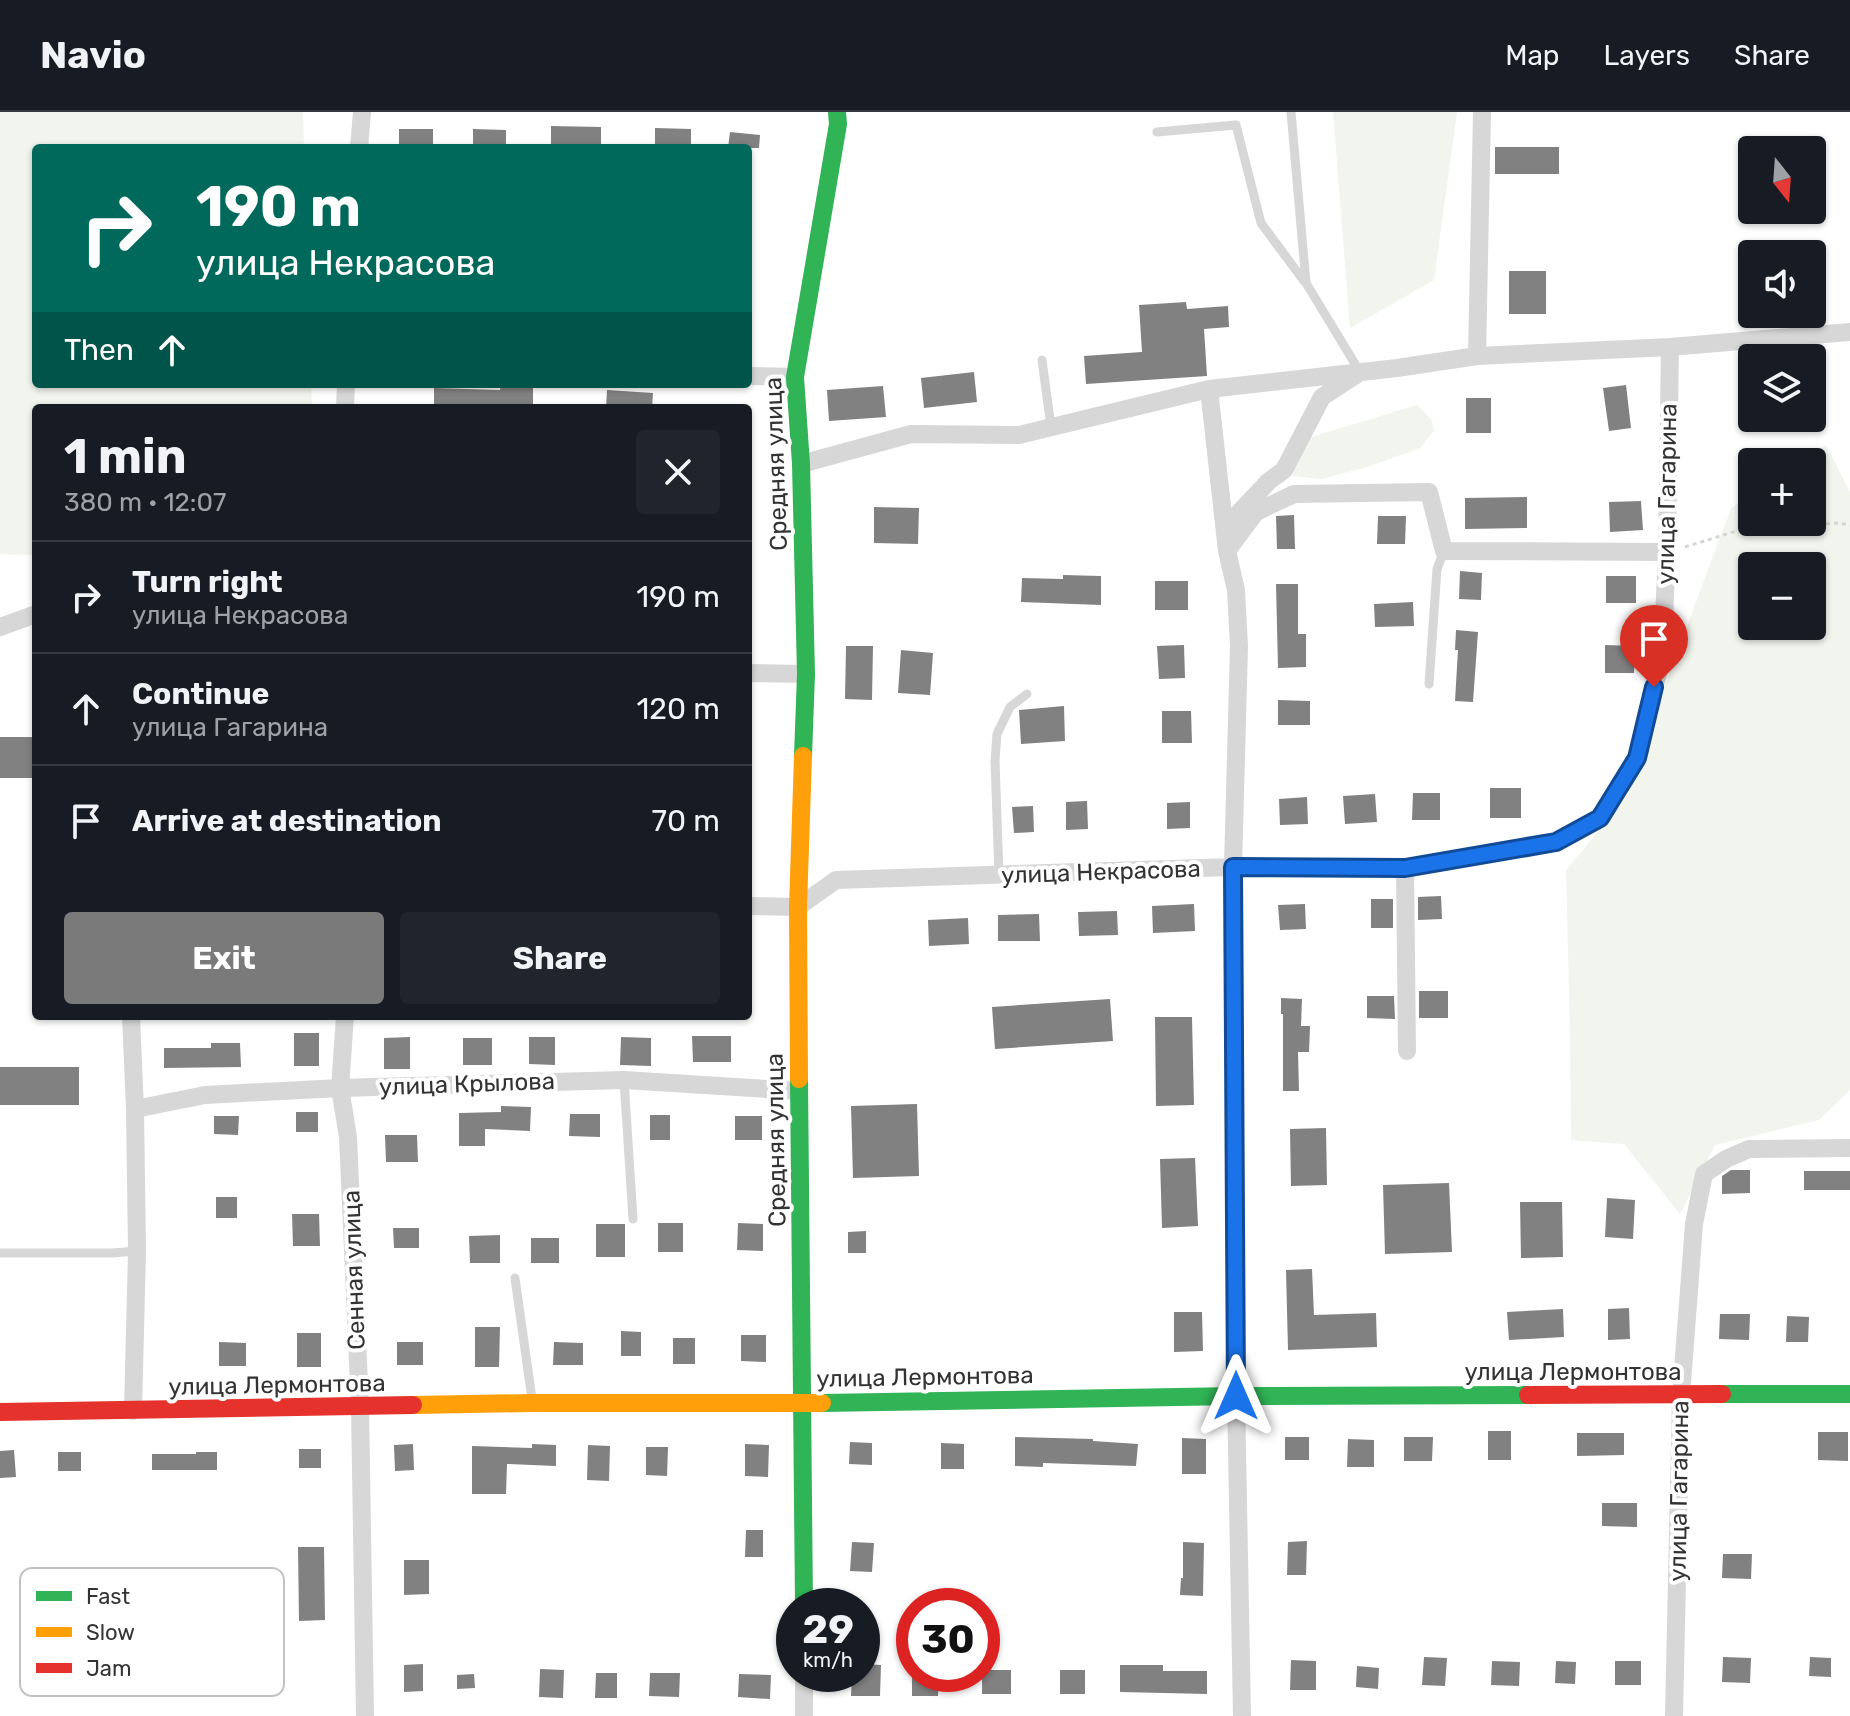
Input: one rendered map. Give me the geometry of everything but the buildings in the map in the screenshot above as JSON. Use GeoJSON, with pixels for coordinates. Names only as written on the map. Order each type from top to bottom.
{"type":"FeatureCollection","features":[{"type":"Feature","properties":{"kind":"street"},"geometry":{"type":"LineString","coordinates":[[359,144],[362,112]]}},
{"type":"Feature","properties":{"kind":"street","name":"Средняя улица"},"geometry":{"type":"LineString","coordinates":[[804,1588],[798,907],[806,674],[801,464],[795,377],[838,124],[837,112]]}},
{"type":"Feature","properties":{"kind":"street"},"geometry":{"type":"LineString","coordinates":[[1477,356],[1482,112]]}},
{"type":"Feature","properties":{"kind":"street"},"geometry":{"type":"LineString","coordinates":[[801,464],[911,434],[1019,435],[1209,389],[1477,356],[1670,347],[1850,332]]}},
{"type":"Feature","properties":{"kind":"street","name":"улица Гагарина"},"geometry":{"type":"LineString","coordinates":[[1556,842],[1600,818],[1637,758],[1662,660],[1670,347]]}},
{"type":"Feature","properties":{"kind":"street"},"geometry":{"type":"LineString","coordinates":[[1227,551],[1236,516],[1269,481],[1284,470],[1322,397],[1360,372]]}},
{"type":"Feature","properties":{"kind":"street"},"geometry":{"type":"LineString","coordinates":[[752,376],[795,377]]}},
{"type":"Feature","properties":{"kind":"street"},"geometry":{"type":"LineString","coordinates":[[1209,389],[1227,551],[1236,590],[1239,646],[1233,867],[1236,1396],[1242,1716]]}},
{"type":"Feature","properties":{"kind":"street"},"geometry":{"type":"LineString","coordinates":[[1227,551],[1256,512],[1294,494],[1429,492],[1444,551],[1667,552]]}},
{"type":"Feature","properties":{"kind":"street"},"geometry":{"type":"LineString","coordinates":[[0,627],[32,615]]}},
{"type":"Feature","properties":{"kind":"street"},"geometry":{"type":"LineString","coordinates":[[752,673],[806,674]]}},
{"type":"Feature","properties":{"kind":"street","name":"улица Некрасова"},"geometry":{"type":"LineString","coordinates":[[798,907],[836,880],[1233,867],[1405,868],[1556,842]]}},
{"type":"Feature","properties":{"kind":"street"},"geometry":{"type":"LineString","coordinates":[[1405,868],[1407,1051]]}},
{"type":"Feature","properties":{"kind":"street"},"geometry":{"type":"LineString","coordinates":[[752,906],[798,907]]}},
{"type":"Feature","properties":{"kind":"street"},"geometry":{"type":"LineString","coordinates":[[131,1020],[137,1251],[133,1411]]}},
{"type":"Feature","properties":{"kind":"street","name":"Сенная улица"},"geometry":{"type":"LineString","coordinates":[[345,1020],[340,1088],[348,1137],[360,1407],[365,1716]]}},
{"type":"Feature","properties":{"kind":"street","name":"улица Крылова"},"geometry":{"type":"LineString","coordinates":[[135,1109],[205,1095],[624,1080],[799,1091]]}},
{"type":"Feature","properties":{"kind":"street","name":"улица Гагарина"},"geometry":{"type":"LineString","coordinates":[[1674,1716],[1681,1396],[1694,1224],[1704,1174],[1726,1159],[1749,1149],[1850,1148]]}},
{"type":"Feature","properties":{"kind":"street","name":"улица Лермонтова"},"geometry":{"type":"LineString","coordinates":[[0,1412],[1236,1396],[1850,1394]]}},
{"type":"Feature","properties":{"kind":"street"},"geometry":{"type":"LineString","coordinates":[[804,1692],[804,1716]]}},
{"type":"Feature","properties":{"kind":"lane"},"geometry":{"type":"LineString","coordinates":[[1291,112],[1306,283]]}},
{"type":"Feature","properties":{"kind":"lane"},"geometry":{"type":"LineString","coordinates":[[1157,132],[1236,125],[1261,223],[1306,283],[1360,372]]}},
{"type":"Feature","properties":{"kind":"lane"},"geometry":{"type":"LineString","coordinates":[[1042,360],[1051,427]]}},
{"type":"Feature","properties":{"kind":"lane"},"geometry":{"type":"LineString","coordinates":[[1429,684],[1437,569],[1444,551]]}},
{"type":"Feature","properties":{"kind":"lane"},"geometry":{"type":"LineString","coordinates":[[999,875],[997,734],[1010,707],[1027,694]]}},
{"type":"Feature","properties":{"kind":"lane"},"geometry":{"type":"LineString","coordinates":[[624,1080],[633,1219]]}},
{"type":"Feature","properties":{"kind":"lane"},"geometry":{"type":"LineString","coordinates":[[0,1253],[137,1251]]}},
{"type":"Feature","properties":{"kind":"lane"},"geometry":{"type":"LineString","coordinates":[[515,1278],[532,1403]]}},
{"type":"Feature","properties":{"kind":"path"},"geometry":{"type":"LineString","coordinates":[[1667,552],[1746,528],[1850,525]]}},
{"type":"Feature","properties":{"kind":"shaded area"},"geometry":{"type":"Polygon","coordinates":[[[0,112],[303,112],[304,144],[32,144],[32,388],[311,388],[312,404],[32,404],[32,555],[0,554],[0,112]]]}},
{"type":"Feature","properties":{"kind":"shaded area"},"geometry":{"type":"Polygon","coordinates":[[[1333,112],[1457,112],[1434,280],[1350,328],[1333,112]]]}},
{"type":"Feature","properties":{"kind":"shaded area"},"geometry":{"type":"Polygon","coordinates":[[[1417,405],[1431,419],[1434,431],[1420,448],[1322,479],[1292,476],[1296,459],[1311,437],[1417,405]]]}},
{"type":"Feature","properties":{"kind":"shaded area"},"geometry":{"type":"Polygon","coordinates":[[[1826,445],[1850,492],[1850,1090],[1819,1120],[1715,1145],[1680,1214],[1624,1144],[1571,1140],[1566,870],[1628,796],[1653,718],[1731,508],[1738,503],[1738,536],[1826,536],[1826,448],[1821,448],[1826,445]]]}},
{"type":"Feature","properties":{"kind":"traffic: fast"},"geometry":{"type":"LineString","coordinates":[[803,756],[806,674],[801,464],[795,377],[838,124],[837,112]]}},
{"type":"Feature","properties":{"kind":"traffic: fast"},"geometry":{"type":"LineString","coordinates":[[799,1079],[804,1588]]}},
{"type":"Feature","properties":{"kind":"traffic: fast"},"geometry":{"type":"LineString","coordinates":[[1722,1394],[1850,1394]]}},
{"type":"Feature","properties":{"kind":"traffic: fast"},"geometry":{"type":"LineString","coordinates":[[822,1403],[1528,1395]]}},
{"type":"Feature","properties":{"kind":"traffic: slow"},"geometry":{"type":"LineString","coordinates":[[799,1079],[798,907],[803,756]]}},
{"type":"Feature","properties":{"kind":"traffic: slow"},"geometry":{"type":"LineString","coordinates":[[413,1405],[822,1403]]}},
{"type":"Feature","properties":{"kind":"traffic: jam"},"geometry":{"type":"LineString","coordinates":[[1528,1395],[1722,1394]]}},
{"type":"Feature","properties":{"kind":"traffic: jam"},"geometry":{"type":"LineString","coordinates":[[0,1412],[413,1405]]}},
{"type":"Feature","properties":{"kind":"route"},"geometry":{"type":"LineString","coordinates":[[1236,1396],[1233,867],[1405,868],[1556,842],[1600,818],[1637,758],[1654,687]]}}]}
